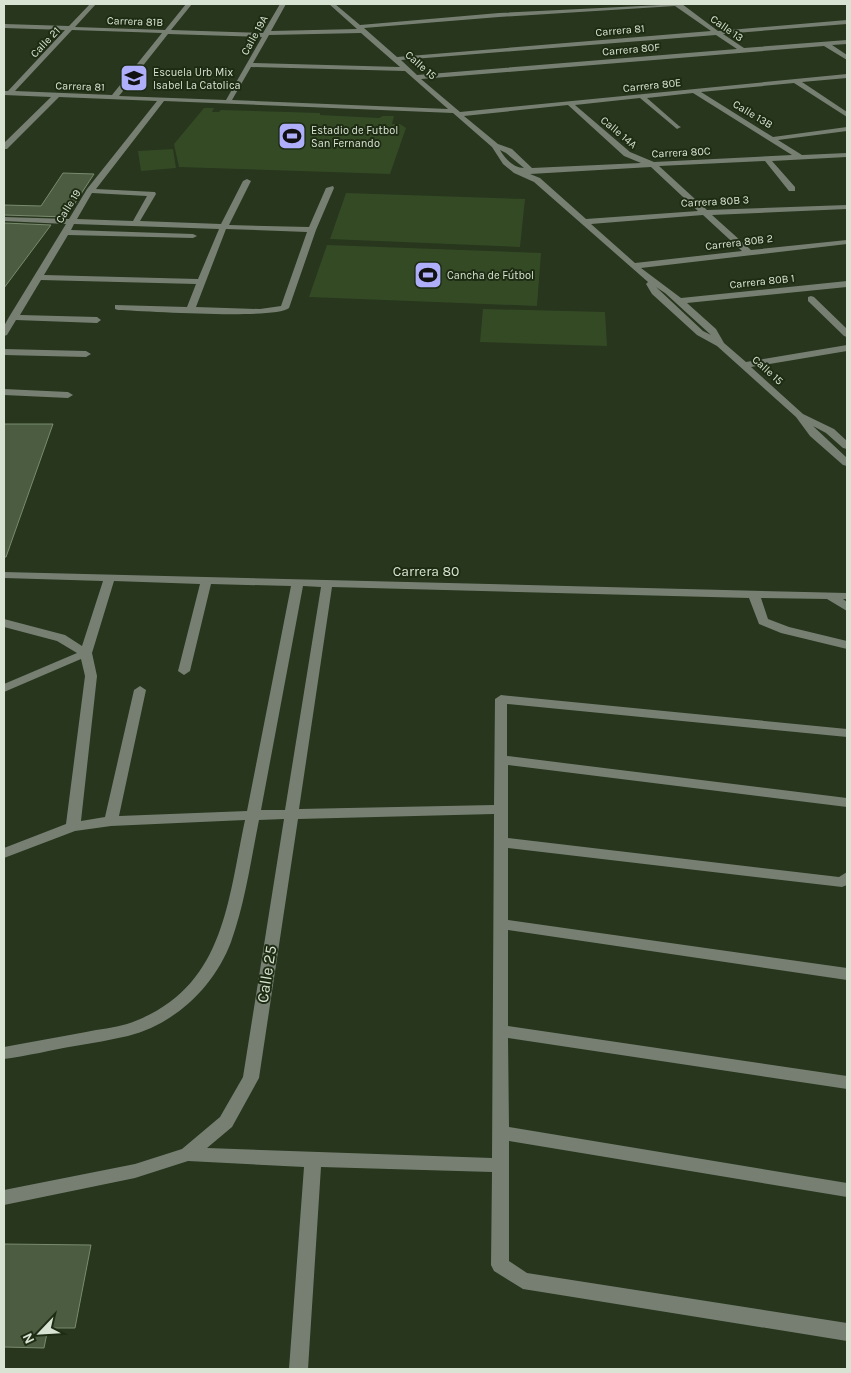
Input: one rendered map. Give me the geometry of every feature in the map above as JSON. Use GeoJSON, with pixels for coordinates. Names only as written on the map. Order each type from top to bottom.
{"type":"FeatureCollection","features":[{"type":"Feature","properties":{"kind":"street","name":"Calle 21"},"geometry":{"type":"LineString","coordinates":[[7,93],[72,28],[93,4]]}},
{"type":"Feature","properties":{"kind":"street"},"geometry":{"type":"LineString","coordinates":[[113,98],[189,4]]}},
{"type":"Feature","properties":{"kind":"street","name":"Calle 19A"},"geometry":{"type":"LineString","coordinates":[[228,102],[283,4]]}},
{"type":"Feature","properties":{"kind":"street","name":"Calle 15"},"geometry":{"type":"LineString","coordinates":[[332,4],[495,146],[509,151],[531,170],[537,180]]}},
{"type":"Feature","properties":{"kind":"street","name":"Carrera 81B"},"geometry":{"type":"LineString","coordinates":[[4,26],[266,34],[361,29],[499,15],[677,4]]}},
{"type":"Feature","properties":{"kind":"street","name":"Calle 13"},"geometry":{"type":"LineString","coordinates":[[677,4],[742,50]]}},
{"type":"Feature","properties":{"kind":"street"},"geometry":{"type":"LineString","coordinates":[[494,9],[499,15]]}},
{"type":"Feature","properties":{"kind":"street","name":"Carrera 81"},"geometry":{"type":"LineString","coordinates":[[395,59],[847,22]]}},
{"type":"Feature","properties":{"kind":"street","name":"Carrera 80F"},"geometry":{"type":"LineString","coordinates":[[416,77],[847,42]]}},
{"type":"Feature","properties":{"kind":"street"},"geometry":{"type":"LineString","coordinates":[[824,44],[847,58]]}},
{"type":"Feature","properties":{"kind":"street"},"geometry":{"type":"LineString","coordinates":[[248,65],[407,69]]}},
{"type":"Feature","properties":{"kind":"street","name":"Carrera 80E"},"geometry":{"type":"LineString","coordinates":[[457,113],[847,76]]}},
{"type":"Feature","properties":{"kind":"street"},"geometry":{"type":"LineString","coordinates":[[796,81],[847,115]]}},
{"type":"Feature","properties":{"kind":"street","name":"Calle 13B"},"geometry":{"type":"LineString","coordinates":[[694,91],[800,157]]}},
{"type":"Feature","properties":{"kind":"street","name":"Carrera 81"},"geometry":{"type":"LineString","coordinates":[[7,93],[457,113]]}},
{"type":"Feature","properties":{"kind":"street"},"geometry":{"type":"LineString","coordinates":[[4,147],[56,96]]}},
{"type":"Feature","properties":{"kind":"street"},"geometry":{"type":"LineString","coordinates":[[641,96],[678,127]]}},
{"type":"Feature","properties":{"kind":"street","name":"Calle 19"},"geometry":{"type":"LineString","coordinates":[[4,333],[90,191],[162,99]]}},
{"type":"Feature","properties":{"kind":"street","name":"Calle 14A"},"geometry":{"type":"LineString","coordinates":[[569,103],[627,154],[652,164],[748,252]]}},
{"type":"Feature","properties":{"kind":"street"},"geometry":{"type":"LineString","coordinates":[[773,139],[847,130]]}},
{"type":"Feature","properties":{"kind":"street","name":"Calle 15"},"geometry":{"type":"LineString","coordinates":[[495,146],[496,152],[517,170],[537,180],[633,266],[668,291],[713,331],[720,344]]}},
{"type":"Feature","properties":{"kind":"street","name":"Carrera 80C"},"geometry":{"type":"LineString","coordinates":[[517,170],[847,155]]}},
{"type":"Feature","properties":{"kind":"street"},"geometry":{"type":"LineString","coordinates":[[767,159],[792,189]]}},
{"type":"Feature","properties":{"kind":"street"},"geometry":{"type":"LineString","coordinates":[[191,309],[223,228],[247,182]]}},
{"type":"Feature","properties":{"kind":"street"},"geometry":{"type":"LineString","coordinates":[[118,307],[260,312],[285,308],[312,230],[330,188]]}},
{"type":"Feature","properties":{"kind":"street"},"geometry":{"type":"LineString","coordinates":[[90,191],[152,194],[135,224]]}},
{"type":"Feature","properties":{"kind":"street","name":"Carrera 80B 3"},"geometry":{"type":"LineString","coordinates":[[584,222],[705,213],[847,207]]}},
{"type":"Feature","properties":{"kind":"street"},"geometry":{"type":"LineString","coordinates":[[4,219],[312,230]]}},
{"type":"Feature","properties":{"kind":"street"},"geometry":{"type":"LineString","coordinates":[[64,232],[193,236]]}},
{"type":"Feature","properties":{"kind":"street","name":"Carrera 80B 2"},"geometry":{"type":"LineString","coordinates":[[633,266],[847,242]]}},
{"type":"Feature","properties":{"kind":"street"},"geometry":{"type":"LineString","coordinates":[[38,277],[201,282]]}},
{"type":"Feature","properties":{"kind":"street","name":"Calle 15"},"geometry":{"type":"LineString","coordinates":[[646,277],[655,292],[700,333],[720,344],[744,365],[799,415],[814,434],[847,463]]}},
{"type":"Feature","properties":{"kind":"street","name":"Carrera 80B 1"},"geometry":{"type":"LineString","coordinates":[[679,301],[847,284]]}},
{"type":"Feature","properties":{"kind":"street"},"geometry":{"type":"LineString","coordinates":[[811,299],[847,334]]}},
{"type":"Feature","properties":{"kind":"street"},"geometry":{"type":"LineString","coordinates":[[14,317],[97,320]]}},
{"type":"Feature","properties":{"kind":"street"},"geometry":{"type":"LineString","coordinates":[[744,365],[847,348]]}},
{"type":"Feature","properties":{"kind":"street"},"geometry":{"type":"LineString","coordinates":[[4,352],[86,354]]}},
{"type":"Feature","properties":{"kind":"street"},"geometry":{"type":"LineString","coordinates":[[4,392],[68,395]]}},
{"type":"Feature","properties":{"kind":"street","name":"Calle 15"},"geometry":{"type":"LineString","coordinates":[[799,415],[830,431],[847,446]]}},
{"type":"Feature","properties":{"kind":"street","name":"Carrera 80"},"geometry":{"type":"LineString","coordinates":[[4,576],[847,596]]}},
{"type":"Feature","properties":{"kind":"street"},"geometry":{"type":"LineString","coordinates":[[73,827],[91,676],[86,653],[109,579]]}},
{"type":"Feature","properties":{"kind":"street"},"geometry":{"type":"LineString","coordinates":[[184,671],[206,581]]}},
{"type":"Feature","properties":{"kind":"street"},"geometry":{"type":"LineString","coordinates":[[4,1053],[128,1030],[143,1024],[185,999],[211,969],[226,937],[254,815],[298,582]]}},
{"type":"Feature","properties":{"kind":"street","name":"Calle 25"},"geometry":{"type":"LineString","coordinates":[[4,1198],[135,1170],[188,1154],[226,1122],[251,1078],[290,814],[327,584]]}},
{"type":"Feature","properties":{"kind":"street"},"geometry":{"type":"LineString","coordinates":[[754,594],[763,621],[784,630],[847,646]]}},
{"type":"Feature","properties":{"kind":"street"},"geometry":{"type":"LineString","coordinates":[[830,596],[847,607]]}},
{"type":"Feature","properties":{"kind":"street"},"geometry":{"type":"LineString","coordinates":[[4,623],[61,638],[86,653]]}},
{"type":"Feature","properties":{"kind":"street"},"geometry":{"type":"LineString","coordinates":[[4,688],[86,653]]}},
{"type":"Feature","properties":{"kind":"street"},"geometry":{"type":"LineString","coordinates":[[111,821],[140,690]]}},
{"type":"Feature","properties":{"kind":"street"},"geometry":{"type":"LineString","coordinates":[[847,733],[501,699],[500,1265],[522,1281],[847,1332]]}},
{"type":"Feature","properties":{"kind":"street"},"geometry":{"type":"LineString","coordinates":[[501,760],[847,802]]}},
{"type":"Feature","properties":{"kind":"street"},"geometry":{"type":"LineString","coordinates":[[4,854],[73,827],[111,821],[254,815],[501,809]]}},
{"type":"Feature","properties":{"kind":"street"},"geometry":{"type":"LineString","coordinates":[[501,842],[842,882],[847,877]]}},
{"type":"Feature","properties":{"kind":"street"},"geometry":{"type":"LineString","coordinates":[[501,924],[847,974]]}},
{"type":"Feature","properties":{"kind":"street"},"geometry":{"type":"LineString","coordinates":[[501,1031],[847,1082]]}},
{"type":"Feature","properties":{"kind":"street"},"geometry":{"type":"LineString","coordinates":[[501,1134],[847,1190]]}},
{"type":"Feature","properties":{"kind":"street"},"geometry":{"type":"LineString","coordinates":[[188,1154],[313,1160],[501,1165]]}},
{"type":"Feature","properties":{"kind":"street"},"geometry":{"type":"LineString","coordinates":[[298,1369],[313,1160]]}},
{"type":"Feature","properties":{"kind":"green space","name":"Estadio de Futbol San Fernando"},"geometry":{"type":"Polygon","coordinates":[[[204,108],[214,108],[212,112],[219,112],[221,110],[320,113],[320,115],[379,118],[394,116],[392,124],[400,124],[406,128],[390,174],[179,167],[174,144],[204,108]]]}},
{"type":"Feature","properties":{"kind":"green space"},"geometry":{"type":"Polygon","coordinates":[[[173,149],[176,168],[141,171],[138,151],[173,149]]]}},
{"type":"Feature","properties":{"kind":"green space","name":"Cancha de Fútbol"},"geometry":{"type":"Polygon","coordinates":[[[346,193],[525,199],[520,247],[330,239],[346,193]]]}},
{"type":"Feature","properties":{"kind":"green space","name":"Cancha de Fútbol"},"geometry":{"type":"Polygon","coordinates":[[[327,245],[541,253],[537,306],[309,297],[327,245]]]}},
{"type":"Feature","properties":{"kind":"green space"},"geometry":{"type":"Polygon","coordinates":[[[483,309],[605,312],[607,346],[480,342],[483,309]]]}},
{"type":"Feature","properties":{"kind":"building"},"geometry":{"type":"Polygon","coordinates":[[[63,173],[94,174],[66,217],[4,215],[4,205],[41,206],[63,173]]]}},
{"type":"Feature","properties":{"kind":"building"},"geometry":{"type":"Polygon","coordinates":[[[4,223],[51,225],[4,288],[4,223]]]}},
{"type":"Feature","properties":{"kind":"building"},"geometry":{"type":"Polygon","coordinates":[[[4,424],[53,424],[6,557],[4,557],[4,424]]]}},
{"type":"Feature","properties":{"kind":"building"},"geometry":{"type":"Polygon","coordinates":[[[4,1244],[91,1245],[75,1328],[48,1328],[44,1348],[4,1347],[4,1244]]]}},
{"type":"Feature","properties":{"kind":"place","name":"Escuela Urb Mix Isabel La Catolica"},"geometry":{"type":"Point","coordinates":[134,78]}},
{"type":"Feature","properties":{"kind":"place","name":"Estadio de Futbol San Fernando"},"geometry":{"type":"Point","coordinates":[292,136]}},
{"type":"Feature","properties":{"kind":"place","name":"Cancha de Fútbol"},"geometry":{"type":"Point","coordinates":[428,275]}}]}
